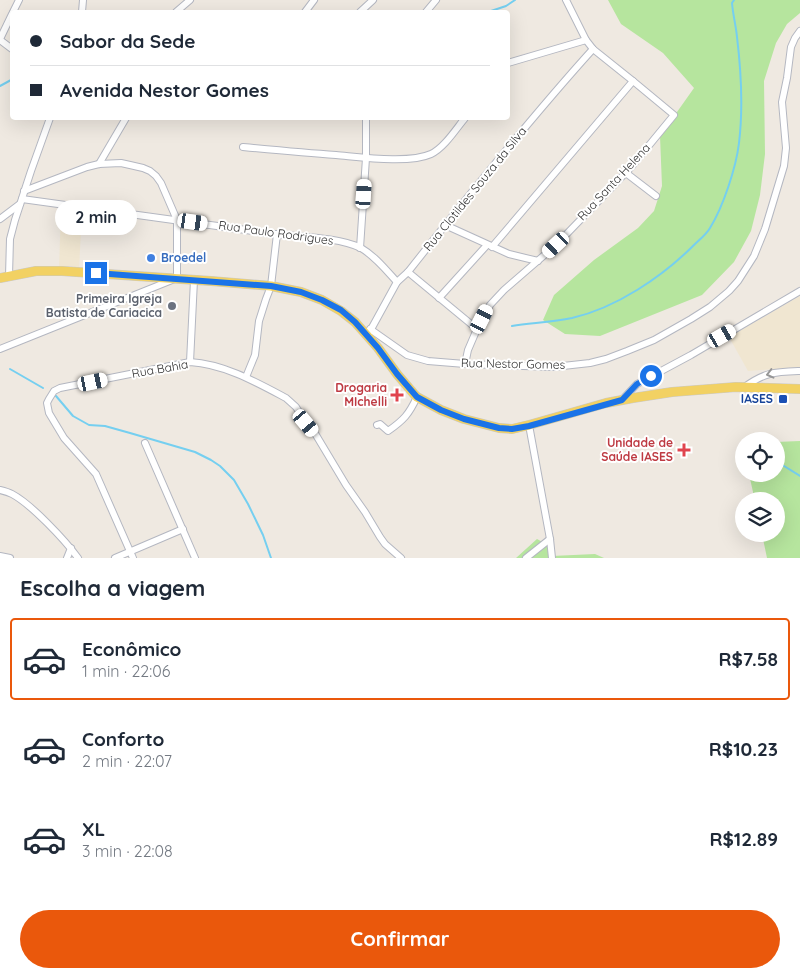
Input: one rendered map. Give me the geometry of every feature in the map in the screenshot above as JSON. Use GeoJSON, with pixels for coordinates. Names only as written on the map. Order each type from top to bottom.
{"type":"FeatureCollection","features":[{"type":"Feature","properties":{"kind":"main road"},"geometry":{"type":"LineString","coordinates":[[4,277],[47,270],[271,286],[301,292],[341,310],[369,333],[397,374],[417,397],[441,410],[464,419],[504,428],[512,429],[529,426],[622,400],[672,392],[743,388],[800,389]]}},
{"type":"Feature","properties":{"kind":"street"},"geometry":{"type":"LineString","coordinates":[[178,10],[190,0]]}},
{"type":"Feature","properties":{"kind":"street"},"geometry":{"type":"LineString","coordinates":[[362,10],[372,0]]}},
{"type":"Feature","properties":{"kind":"street"},"geometry":{"type":"LineString","coordinates":[[428,10],[436,0]]}},
{"type":"Feature","properties":{"kind":"street"},"geometry":{"type":"LineString","coordinates":[[439,298],[489,246],[633,81],[593,49],[586,40],[566,0]]}},
{"type":"Feature","properties":{"kind":"street"},"geometry":{"type":"LineString","coordinates":[[0,40],[10,19]]}},
{"type":"Feature","properties":{"kind":"street","name":"Rua Nestor Gomes"},"geometry":{"type":"LineString","coordinates":[[369,333],[413,357],[428,361],[554,367],[590,363],[606,359],[654,340],[710,307],[729,291],[748,267],[768,222],[784,166],[786,148],[782,102],[791,46],[800,31]]}},
{"type":"Feature","properties":{"kind":"street"},"geometry":{"type":"LineString","coordinates":[[510,64],[586,40]]}},
{"type":"Feature","properties":{"kind":"street","name":"Rua Clotildes Souza da Silva"},"geometry":{"type":"LineString","coordinates":[[369,333],[397,282],[408,272],[507,148],[593,49]]}},
{"type":"Feature","properties":{"kind":"street","name":"Rua Santa Helena"},"geometry":{"type":"LineString","coordinates":[[465,364],[468,350],[490,305],[504,290],[556,245],[626,173],[674,115],[633,81]]}},
{"type":"Feature","properties":{"kind":"street"},"geometry":{"type":"LineString","coordinates":[[4,277],[12,229],[49,120]]}},
{"type":"Feature","properties":{"kind":"street"},"geometry":{"type":"LineString","coordinates":[[99,164],[125,120]]}},
{"type":"Feature","properties":{"kind":"street"},"geometry":{"type":"LineString","coordinates":[[360,248],[366,158],[366,120]]}},
{"type":"Feature","properties":{"kind":"street"},"geometry":{"type":"LineString","coordinates":[[243,147],[366,158],[397,159],[418,157],[431,154],[444,144],[463,120]]}},
{"type":"Feature","properties":{"kind":"street"},"geometry":{"type":"LineString","coordinates":[[0,348],[177,278],[177,220],[161,183],[150,171],[130,165],[99,164],[24,191]]}},
{"type":"Feature","properties":{"kind":"street"},"geometry":{"type":"LineString","coordinates":[[626,173],[656,196]]}},
{"type":"Feature","properties":{"kind":"street"},"geometry":{"type":"LineString","coordinates":[[1,218],[21,201]]}},
{"type":"Feature","properties":{"kind":"street","name":"Rua Paulo Rodrigues"},"geometry":{"type":"LineString","coordinates":[[21,201],[336,241],[360,248],[382,265],[397,282]]}},
{"type":"Feature","properties":{"kind":"street"},"geometry":{"type":"LineString","coordinates":[[1,218],[5,217],[10,221],[12,229]]}},
{"type":"Feature","properties":{"kind":"street"},"geometry":{"type":"LineString","coordinates":[[446,225],[516,257],[538,261]]}},
{"type":"Feature","properties":{"kind":"street"},"geometry":{"type":"LineString","coordinates":[[246,377],[256,355],[259,321],[271,286],[277,234]]}},
{"type":"Feature","properties":{"kind":"street"},"geometry":{"type":"LineString","coordinates":[[408,272],[477,329]]}},
{"type":"Feature","properties":{"kind":"street"},"geometry":{"type":"LineString","coordinates":[[190,362],[194,280]]}},
{"type":"Feature","properties":{"kind":"street"},"geometry":{"type":"LineString","coordinates":[[622,400],[637,384],[691,355],[800,291]]}},
{"type":"Feature","properties":{"kind":"street","name":"Rua Bahia"},"geometry":{"type":"LineString","coordinates":[[133,558],[96,474],[64,438],[49,413],[47,403],[54,391],[60,388],[190,362],[208,364],[246,377],[292,402],[316,435],[380,537],[401,558]]}},
{"type":"Feature","properties":{"kind":"street"},"geometry":{"type":"LineString","coordinates":[[743,388],[757,378],[776,372],[800,371]]}},
{"type":"Feature","properties":{"kind":"street"},"geometry":{"type":"LineString","coordinates":[[377,425],[380,424],[388,430],[391,429],[410,412],[417,397]]}},
{"type":"Feature","properties":{"kind":"street"},"geometry":{"type":"LineString","coordinates":[[529,426],[552,558]]}},
{"type":"Feature","properties":{"kind":"street"},"geometry":{"type":"LineString","coordinates":[[146,443],[195,558]]}},
{"type":"Feature","properties":{"kind":"street"},"geometry":{"type":"LineString","coordinates":[[0,490],[11,493],[28,506],[71,548],[78,558]]}},
{"type":"Feature","properties":{"kind":"street"},"geometry":{"type":"LineString","coordinates":[[115,558],[183,529]]}},
{"type":"Feature","properties":{"kind":"street"},"geometry":{"type":"LineString","coordinates":[[526,558],[550,539]]}},
{"type":"Feature","properties":{"kind":"street"},"geometry":{"type":"LineString","coordinates":[[67,558],[71,548]]}},
{"type":"Feature","properties":{"kind":"street"},"geometry":{"type":"LineString","coordinates":[[0,556],[10,558]]}},
{"type":"Feature","properties":{"kind":"shaded area"},"geometry":{"type":"Polygon","coordinates":[[[61,210],[82,210],[79,270],[59,269],[61,210]]]}},
{"type":"Feature","properties":{"kind":"shaded area"},"geometry":{"type":"Polygon","coordinates":[[[800,296],[800,367],[748,371],[729,337],[800,296]]]}},
{"type":"Feature","properties":{"kind":"green space"},"geometry":{"type":"Polygon","coordinates":[[[608,0],[800,0],[800,13],[787,24],[776,43],[764,81],[765,154],[760,195],[751,231],[734,262],[702,295],[600,336],[565,334],[543,320],[554,295],[594,260],[638,228],[654,211],[662,186],[660,136],[694,88],[663,53],[621,24],[608,0]]]}},
{"type":"Feature","properties":{"kind":"green space"},"geometry":{"type":"Polygon","coordinates":[[[800,441],[800,558],[767,558],[764,542],[785,542],[785,492],[753,492],[751,482],[785,482],[785,442],[800,441]]]}},
{"type":"Feature","properties":{"kind":"green space"},"geometry":{"type":"Polygon","coordinates":[[[537,539],[550,546],[552,556],[595,554],[604,558],[516,558],[537,539]]]}},
{"type":"Feature","properties":{"kind":"waterway"},"geometry":{"type":"LineString","coordinates":[[494,10],[506,6],[515,0]]}},
{"type":"Feature","properties":{"kind":"waterway"},"geometry":{"type":"LineString","coordinates":[[512,326],[572,318],[622,299],[653,280],[708,231],[720,209],[728,187],[739,143],[741,90],[737,33],[732,3],[734,0]]}},
{"type":"Feature","properties":{"kind":"waterway"},"geometry":{"type":"LineString","coordinates":[[0,86],[10,81]]}},
{"type":"Feature","properties":{"kind":"waterway"},"geometry":{"type":"LineString","coordinates":[[10,369],[43,388]]}},
{"type":"Feature","properties":{"kind":"waterway"},"geometry":{"type":"LineString","coordinates":[[56,396],[73,416],[89,425],[105,426],[195,452],[220,466],[234,480],[248,504],[263,535],[271,558]]}},
{"type":"Feature","properties":{"kind":"waterway"},"geometry":{"type":"LineString","coordinates":[[785,467],[800,476]]}},
{"type":"Feature","properties":{"kind":"place","name":"Broedel"},"geometry":{"type":"Point","coordinates":[151,258]}},
{"type":"Feature","properties":{"kind":"place","name":"Primeira Igreja Batista de Cariacica"},"geometry":{"type":"Point","coordinates":[172,306]}},
{"type":"Feature","properties":{"kind":"place","name":"Drogaria MIchelli"},"geometry":{"type":"Point","coordinates":[397,395]}},
{"type":"Feature","properties":{"kind":"place","name":"IASES"},"geometry":{"type":"Point","coordinates":[783,399]}},
{"type":"Feature","properties":{"kind":"place","name":"Unidade de Saúde IASES"},"geometry":{"type":"Point","coordinates":[684,450]}},
{"type":"Feature","properties":{"kind":"route"},"geometry":{"type":"LineString","coordinates":[[96,273],[271,286],[301,292],[322,300],[341,310],[355,322],[417,397],[441,410],[464,419],[499,428],[512,429],[529,426],[622,400],[637,384],[651,376]]}}]}
